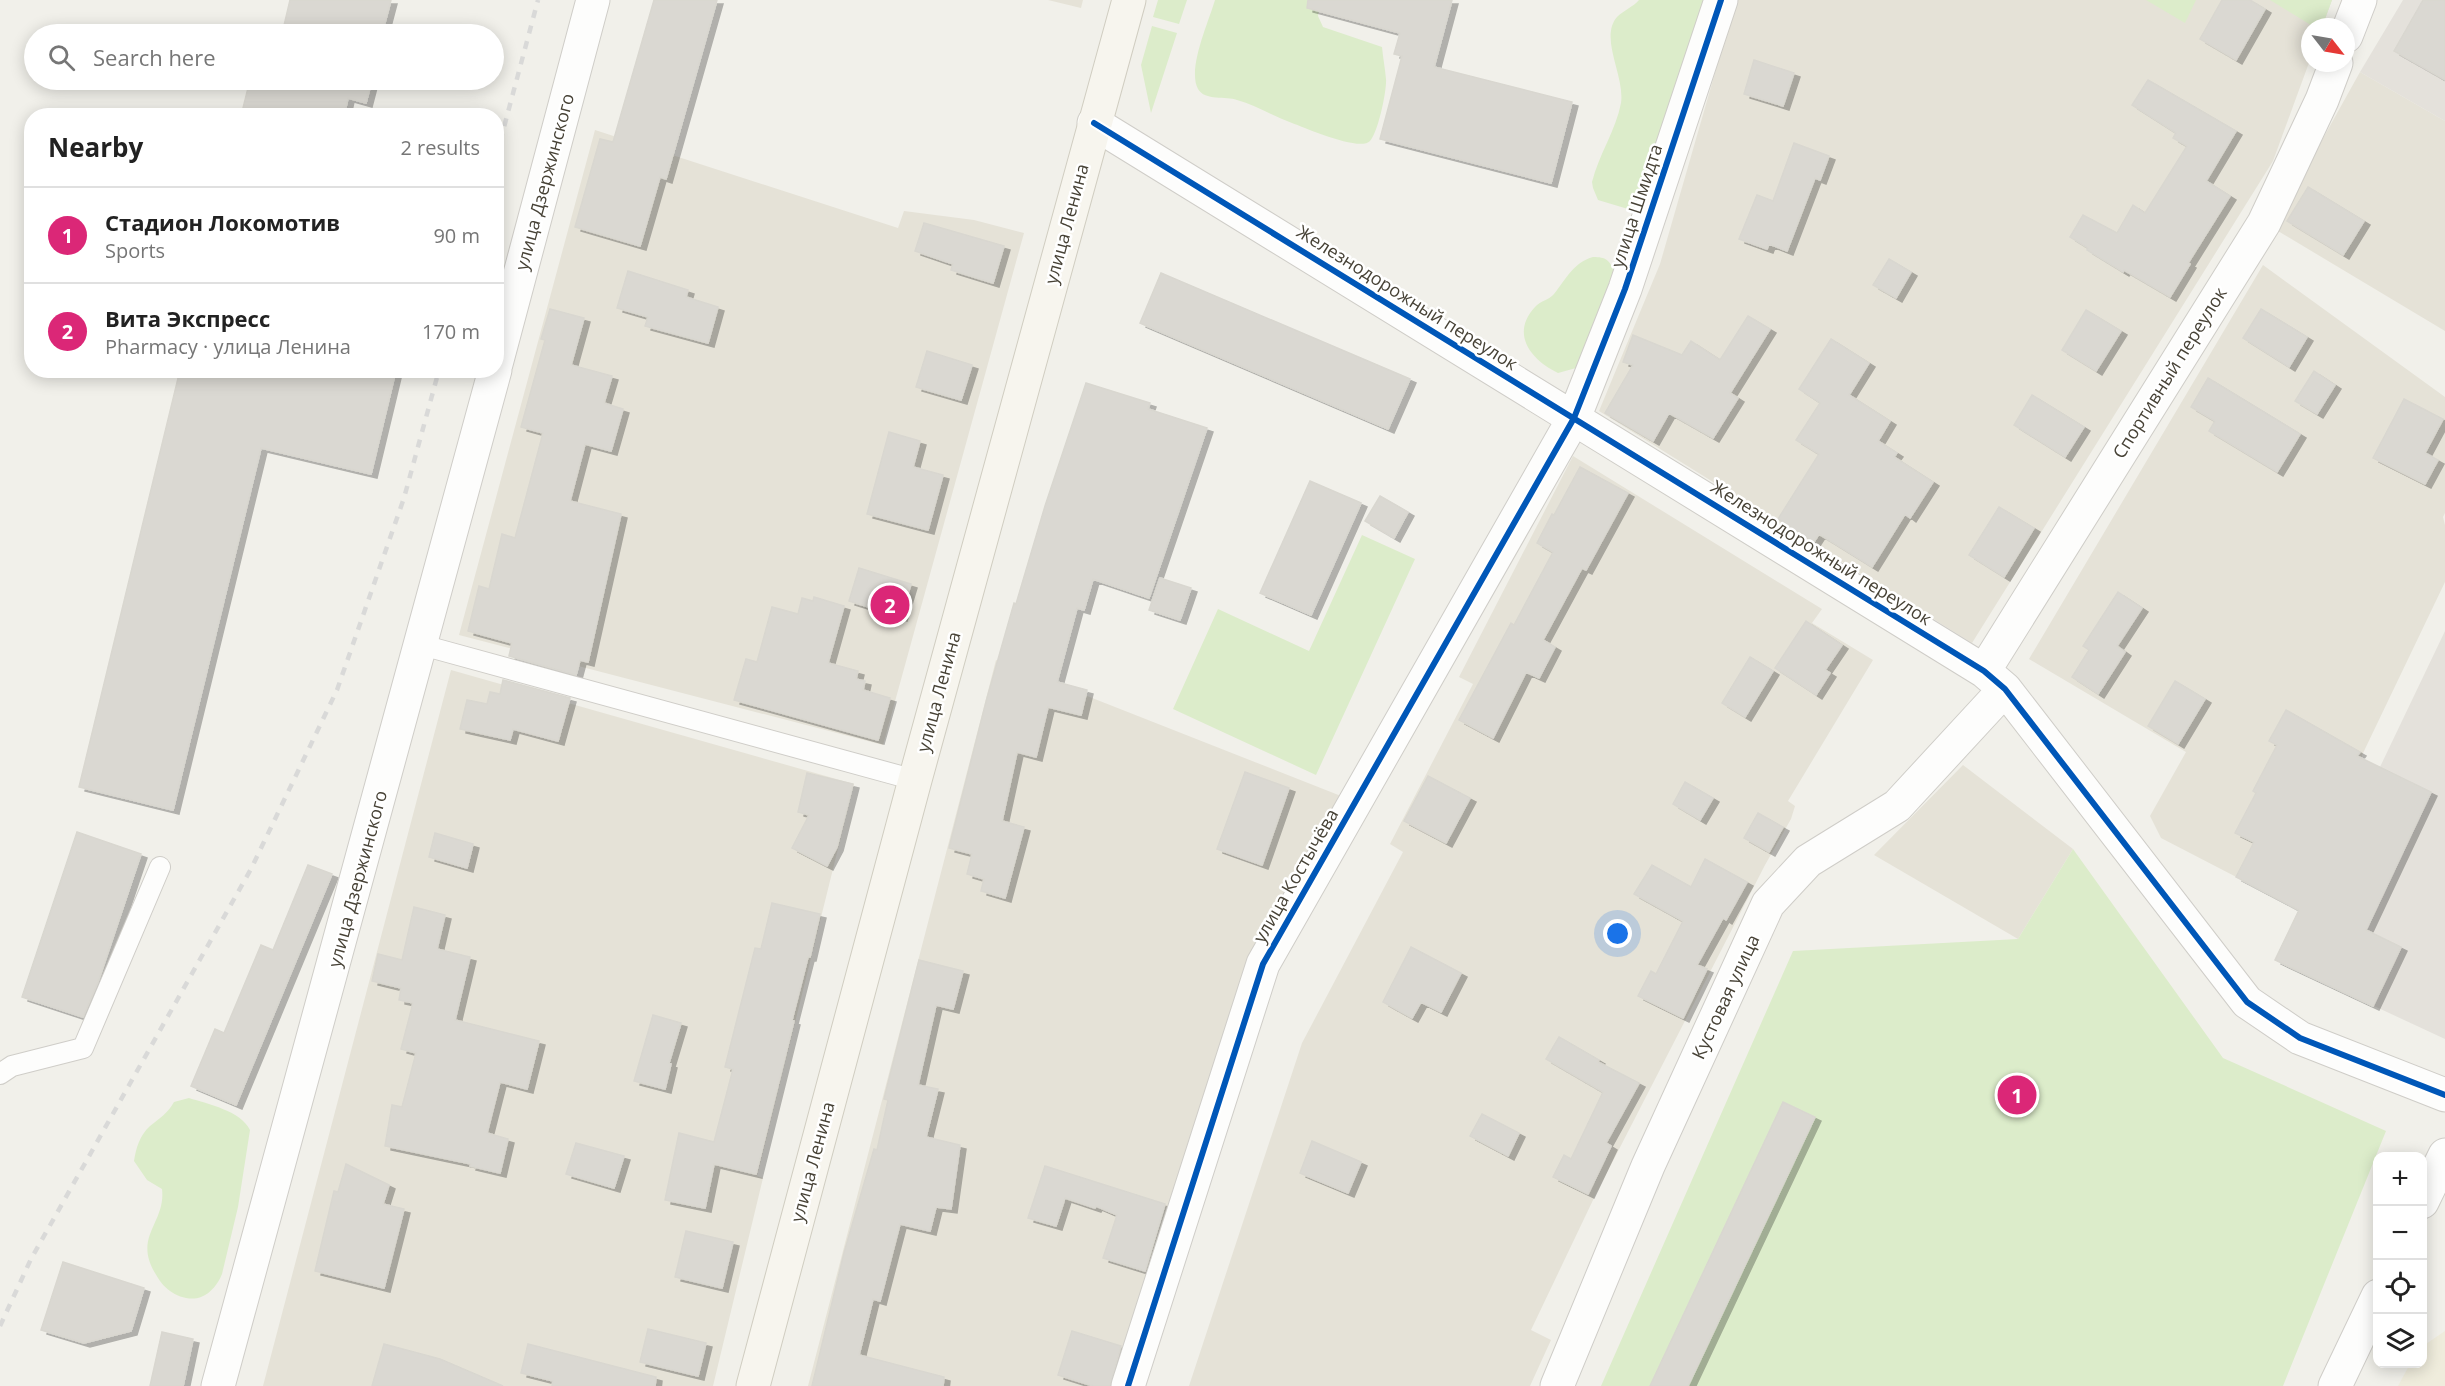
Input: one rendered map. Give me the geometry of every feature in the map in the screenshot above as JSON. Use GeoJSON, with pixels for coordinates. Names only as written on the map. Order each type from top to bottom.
{"type":"FeatureCollection","features":[{"type":"Feature","properties":{"kind":"main road","name":"улица Ленина"},"geometry":{"type":"LineString","coordinates":[[753,1386],[915,780],[1129,0]]}},
{"type":"Feature","properties":{"kind":"street","name":"улица Дзержинского"},"geometry":{"type":"LineString","coordinates":[[504,334],[593,0]]}},
{"type":"Feature","properties":{"kind":"street","name":"улица Шмидта"},"geometry":{"type":"LineString","coordinates":[[1574,418],[1625,289],[1721,0]]}},
{"type":"Feature","properties":{"kind":"street"},"geometry":{"type":"LineString","coordinates":[[2353,18],[2360,0]]}},
{"type":"Feature","properties":{"kind":"street","name":"Спортивный переулок"},"geometry":{"type":"LineString","coordinates":[[1995,680],[2264,223],[2322,100],[2333,72]]}},
{"type":"Feature","properties":{"kind":"street","name":"Железнодорожный переулок"},"geometry":{"type":"LineString","coordinates":[[1094,123],[1995,680],[2247,1002],[2300,1038],[2445,1095]]}},
{"type":"Feature","properties":{"kind":"street","name":"улица Дзержинского"},"geometry":{"type":"LineString","coordinates":[[218,1386],[422,645],[493,378]]}},
{"type":"Feature","properties":{"kind":"street","name":"улица Костычёва"},"geometry":{"type":"LineString","coordinates":[[1128,1386],[1263,964],[1574,418]]}},
{"type":"Feature","properties":{"kind":"street","name":"Кустовая улица"},"geometry":{"type":"LineString","coordinates":[[1557,1386],[1648,1166],[1768,904],[1808,861],[1897,806],[1995,680]]}},
{"type":"Feature","properties":{"kind":"street"},"geometry":{"type":"LineString","coordinates":[[2427,1192],[2445,1155]]}},
{"type":"Feature","properties":{"kind":"street"},"geometry":{"type":"LineString","coordinates":[[2335,1386],[2373,1306]]}},
{"type":"Feature","properties":{"kind":"lane"},"geometry":{"type":"LineString","coordinates":[[422,645],[915,780]]}},
{"type":"Feature","properties":{"kind":"lane"},"geometry":{"type":"LineString","coordinates":[[0,1074],[12,1066],[83,1048],[160,867]]}},
{"type":"Feature","properties":{"kind":"shaded area"},"geometry":{"type":"Polygon","coordinates":[[[1048,0],[1083,0],[1081,8],[1048,0]]]}},
{"type":"Feature","properties":{"kind":"shaded area"},"geometry":{"type":"Polygon","coordinates":[[[1736,0],[2332,0],[2325,18],[2301,18],[2301,72],[2306,72],[2273,161],[1972,643],[1599,411],[1660,264],[1736,0]]]}},
{"type":"Feature","properties":{"kind":"shaded area"},"geometry":{"type":"Polygon","coordinates":[[[2403,0],[2445,0],[2445,121],[2360,72],[2403,0]]]}},
{"type":"Feature","properties":{"kind":"shaded area"},"geometry":{"type":"Polygon","coordinates":[[[2360,72],[2445,121],[2445,331],[2273,228],[2360,72]]]}},
{"type":"Feature","properties":{"kind":"shaded area"},"geometry":{"type":"Polygon","coordinates":[[[595,130],[898,228],[904,211],[974,220],[1024,233],[883,745],[459,635],[595,130]]]}},
{"type":"Feature","properties":{"kind":"shaded area"},"geometry":{"type":"Polygon","coordinates":[[[2263,265],[2445,397],[2445,513],[2443,517],[2445,582],[2342,797],[2273,896],[2161,838],[2150,816],[2186,752],[2029,659],[2263,265]]]}},
{"type":"Feature","properties":{"kind":"shaded area"},"geometry":{"type":"Polygon","coordinates":[[[1573,456],[1822,609],[1812,623],[1873,660],[1788,801],[1795,806],[1791,819],[1765,865],[1594,1198],[1531,1330],[1551,1340],[1530,1386],[1189,1386],[1302,1043],[1403,852],[1390,844],[1473,684],[1459,677],[1573,456]]]}},
{"type":"Feature","properties":{"kind":"shaded area"},"geometry":{"type":"Polygon","coordinates":[[[2445,631],[2445,1039],[2275,960],[2369,762],[2380,767],[2445,631]]]}},
{"type":"Feature","properties":{"kind":"shaded area"},"geometry":{"type":"Polygon","coordinates":[[[996,660],[1341,796],[1116,1386],[808,1386],[996,660]]]}},
{"type":"Feature","properties":{"kind":"shaded area"},"geometry":{"type":"Polygon","coordinates":[[[451,670],[854,784],[757,1176],[763,1178],[713,1386],[263,1386],[451,670]]]}},
{"type":"Feature","properties":{"kind":"shaded area"},"geometry":{"type":"Polygon","coordinates":[[[1963,765],[2073,849],[2018,939],[1874,855],[1963,765]]]}},
{"type":"Feature","properties":{"kind":"shaded area"},"geometry":{"type":"Polygon","coordinates":[[[2445,1331],[2445,1386],[2398,1386],[2408,1368],[2427,1368],[2427,1343],[2445,1331]]]}},
{"type":"Feature","properties":{"kind":"green space"},"geometry":{"type":"Polygon","coordinates":[[[1158,0],[1187,0],[1179,24],[1153,17],[1158,0]]]}},
{"type":"Feature","properties":{"kind":"green space"},"geometry":{"type":"Polygon","coordinates":[[[1215,0],[1320,0],[1318,16],[1323,27],[1382,47],[1386,79],[1385,92],[1379,121],[1370,141],[1356,144],[1332,138],[1244,102],[1211,97],[1201,93],[1195,80],[1195,70],[1200,45],[1215,0]]]}},
{"type":"Feature","properties":{"kind":"green space"},"geometry":{"type":"Polygon","coordinates":[[[1639,0],[1712,0],[1635,208],[1628,209],[1598,200],[1592,182],[1621,103],[1620,81],[1611,46],[1612,26],[1617,17],[1639,0]]]}},
{"type":"Feature","properties":{"kind":"green space"},"geometry":{"type":"Polygon","coordinates":[[[2146,0],[2196,0],[2185,23],[2146,0]]]}},
{"type":"Feature","properties":{"kind":"green space"},"geometry":{"type":"Polygon","coordinates":[[[2270,0],[2332,0],[2325,18],[2301,19],[2270,0]]]}},
{"type":"Feature","properties":{"kind":"green space"},"geometry":{"type":"Polygon","coordinates":[[[1152,26],[1177,33],[1151,113],[1141,65],[1152,26]]]}},
{"type":"Feature","properties":{"kind":"green space"},"geometry":{"type":"Polygon","coordinates":[[[1593,257],[1607,260],[1614,272],[1581,360],[1576,368],[1558,373],[1548,368],[1532,354],[1524,336],[1524,327],[1535,307],[1552,296],[1575,267],[1593,257]]]}},
{"type":"Feature","properties":{"kind":"green space"},"geometry":{"type":"Polygon","coordinates":[[[1362,535],[1415,559],[1316,775],[1173,709],[1218,609],[1309,651],[1362,535]]]}},
{"type":"Feature","properties":{"kind":"green space"},"geometry":{"type":"Polygon","coordinates":[[[2073,849],[2223,1058],[2386,1131],[2378,1152],[2373,1152],[2373,1163],[2283,1386],[1601,1386],[1793,951],[2018,939],[2073,849]]]}},
{"type":"Feature","properties":{"kind":"green space"},"geometry":{"type":"Polygon","coordinates":[[[189,1098],[232,1113],[246,1123],[250,1130],[238,1207],[222,1274],[211,1291],[193,1299],[181,1297],[163,1285],[149,1260],[147,1249],[160,1211],[162,1189],[147,1180],[134,1161],[144,1133],[166,1113],[174,1102],[189,1098]]]}},
{"type":"Feature","properties":{"kind":"building"},"geometry":{"type":"Polygon","coordinates":[[[290,0],[391,0],[385,24],[284,24],[290,0]]]}},
{"type":"Feature","properties":{"kind":"building"},"geometry":{"type":"Polygon","coordinates":[[[654,0],[717,0],[666,179],[660,177],[640,246],[575,227],[600,139],[613,142],[654,0]]]}},
{"type":"Feature","properties":{"kind":"building"},"geometry":{"type":"Polygon","coordinates":[[[1308,0],[1452,0],[1434,67],[1572,102],[1551,183],[1380,139],[1402,56],[1394,54],[1400,33],[1307,8],[1308,0]]]}},
{"type":"Feature","properties":{"kind":"building"},"geometry":{"type":"Polygon","coordinates":[[[2222,0],[2250,0],[2265,9],[2236,60],[2200,39],[2222,0]]]}},
{"type":"Feature","properties":{"kind":"building"},"geometry":{"type":"Polygon","coordinates":[[[2423,0],[2445,0],[2445,80],[2394,51],[2423,0]]]}},
{"type":"Feature","properties":{"kind":"building"},"geometry":{"type":"Polygon","coordinates":[[[1754,60],[1794,73],[1783,106],[1744,94],[1754,60]]]}},
{"type":"Feature","properties":{"kind":"building"},"geometry":{"type":"Polygon","coordinates":[[[2148,80],[2236,131],[2206,181],[2230,196],[2188,263],[2190,264],[2170,297],[2124,270],[2123,272],[2070,237],[2083,215],[2117,233],[2133,205],[2145,213],[2187,146],[2173,138],[2176,133],[2132,105],[2148,80]]]}},
{"type":"Feature","properties":{"kind":"building"},"geometry":{"type":"Polygon","coordinates":[[[248,90],[369,90],[366,103],[348,98],[346,108],[243,108],[248,90]]]}},
{"type":"Feature","properties":{"kind":"building"},"geometry":{"type":"Polygon","coordinates":[[[1794,143],[1829,156],[1820,180],[1815,178],[1787,251],[1769,244],[1767,249],[1739,239],[1757,195],[1773,201],[1794,143]]]}},
{"type":"Feature","properties":{"kind":"building"},"geometry":{"type":"Polygon","coordinates":[[[2308,187],[2364,221],[2343,255],[2287,221],[2308,187]]]}},
{"type":"Feature","properties":{"kind":"building"},"geometry":{"type":"Polygon","coordinates":[[[924,223],[1004,246],[993,283],[951,270],[953,264],[915,251],[924,223]]]}},
{"type":"Feature","properties":{"kind":"building"},"geometry":{"type":"Polygon","coordinates":[[[1889,259],[1911,272],[1896,298],[1873,285],[1889,259]]]}},
{"type":"Feature","properties":{"kind":"building"},"geometry":{"type":"Polygon","coordinates":[[[628,271],[688,290],[686,297],[718,307],[708,343],[645,326],[648,317],[617,308],[628,271]]]}},
{"type":"Feature","properties":{"kind":"building"},"geometry":{"type":"Polygon","coordinates":[[[1161,273],[1410,379],[1388,429],[1140,323],[1161,273]]]}},
{"type":"Feature","properties":{"kind":"building"},"geometry":{"type":"Polygon","coordinates":[[[550,309],[584,318],[571,365],[612,376],[604,403],[623,409],[611,451],[585,444],[570,501],[621,514],[588,662],[580,660],[576,675],[509,656],[512,643],[468,631],[479,586],[489,589],[502,534],[515,538],[543,433],[521,427],[545,340],[541,339],[550,309]]]}},
{"type":"Feature","properties":{"kind":"building"},"geometry":{"type":"Polygon","coordinates":[[[2261,309],[2307,337],[2289,367],[2243,338],[2261,309]]]}},
{"type":"Feature","properties":{"kind":"building"},"geometry":{"type":"Polygon","coordinates":[[[2086,310],[2121,331],[2096,371],[2062,350],[2086,310]]]}},
{"type":"Feature","properties":{"kind":"building"},"geometry":{"type":"Polygon","coordinates":[[[1748,316],[1770,329],[1730,393],[1738,398],[1713,438],[1669,413],[1653,441],[1605,413],[1633,365],[1623,362],[1633,335],[1682,355],[1691,341],[1720,360],[1748,316]]]}},
{"type":"Feature","properties":{"kind":"building"},"geometry":{"type":"Polygon","coordinates":[[[1831,339],[1869,363],[1849,395],[1890,421],[1878,441],[1897,453],[1894,457],[1933,482],[1910,518],[1905,514],[1872,567],[1819,534],[1814,542],[1778,519],[1819,454],[1796,440],[1820,403],[1799,389],[1831,339]]]}},
{"type":"Feature","properties":{"kind":"building"},"geometry":{"type":"Polygon","coordinates":[[[927,351],[972,365],[961,400],[916,387],[927,351]]]}},
{"type":"Feature","properties":{"kind":"building"},"geometry":{"type":"Polygon","coordinates":[[[2314,371],[2335,385],[2317,414],[2295,401],[2314,371]]]}},
{"type":"Feature","properties":{"kind":"building"},"geometry":{"type":"Polygon","coordinates":[[[178,378],[394,378],[371,474],[261,448],[173,810],[79,787],[178,378]]]}},
{"type":"Feature","properties":{"kind":"building"},"geometry":{"type":"Polygon","coordinates":[[[2208,378],[2300,434],[2277,472],[2209,431],[2215,421],[2191,407],[2208,378]]]}},
{"type":"Feature","properties":{"kind":"building"},"geometry":{"type":"Polygon","coordinates":[[[1086,383],[1150,403],[1148,409],[1207,428],[1149,598],[1093,579],[1084,610],[1077,608],[1057,682],[1087,690],[1081,715],[1048,707],[1036,757],[1017,752],[1002,821],[1024,827],[1005,898],[981,891],[984,879],[967,874],[972,854],[949,848],[1014,603],[1016,604],[1045,506],[1086,383]]]}},
{"type":"Feature","properties":{"kind":"building"},"geometry":{"type":"Polygon","coordinates":[[[2032,395],[2084,427],[2065,457],[2014,425],[2032,395]]]}},
{"type":"Feature","properties":{"kind":"building"},"geometry":{"type":"Polygon","coordinates":[[[2404,399],[2443,419],[2425,453],[2438,460],[2425,484],[2373,458],[2404,399]]]}},
{"type":"Feature","properties":{"kind":"building"},"geometry":{"type":"Polygon","coordinates":[[[889,432],[920,441],[913,467],[943,475],[928,530],[867,514],[889,432]]]}},
{"type":"Feature","properties":{"kind":"building"},"geometry":{"type":"Polygon","coordinates":[[[1580,467],[1628,493],[1586,570],[1582,568],[1543,640],[1555,647],[1539,678],[1526,672],[1493,738],[1459,720],[1511,623],[1514,625],[1553,552],[1537,543],[1580,467]]]}},
{"type":"Feature","properties":{"kind":"building"},"geometry":{"type":"Polygon","coordinates":[[[1310,481],[1361,503],[1311,615],[1260,593],[1310,481]]]}},
{"type":"Feature","properties":{"kind":"building"},"geometry":{"type":"Polygon","coordinates":[[[1380,496],[1408,512],[1394,538],[1365,521],[1380,496]]]}},
{"type":"Feature","properties":{"kind":"building"},"geometry":{"type":"Polygon","coordinates":[[[1999,507],[2034,528],[2004,577],[1969,555],[1999,507]]]}},
{"type":"Feature","properties":{"kind":"building"},"geometry":{"type":"Polygon","coordinates":[[[859,568],[911,584],[901,617],[849,601],[859,568]]]}},
{"type":"Feature","properties":{"kind":"building"},"geometry":{"type":"Polygon","coordinates":[[[1160,578],[1191,588],[1180,620],[1149,610],[1160,578]]]}},
{"type":"Feature","properties":{"kind":"building"},"geometry":{"type":"Polygon","coordinates":[[[2118,592],[2142,608],[2117,646],[2125,652],[2098,694],[2072,677],[2089,650],[2083,646],[2118,592]]]}},
{"type":"Feature","properties":{"kind":"building"},"geometry":{"type":"Polygon","coordinates":[[[814,597],[844,606],[828,663],[858,671],[856,679],[865,681],[863,690],[890,698],[878,740],[734,700],[746,659],[757,662],[772,607],[798,614],[802,598],[813,601],[814,597]]]}},
{"type":"Feature","properties":{"kind":"building"},"geometry":{"type":"Polygon","coordinates":[[[1806,621],[1842,645],[1825,670],[1830,673],[1816,695],[1775,668],[1806,621]]]}},
{"type":"Feature","properties":{"kind":"building"},"geometry":{"type":"Polygon","coordinates":[[[1750,657],[1773,671],[1745,717],[1722,703],[1750,657]]]}},
{"type":"Feature","properties":{"kind":"building"},"geometry":{"type":"Polygon","coordinates":[[[503,680],[570,698],[558,741],[513,729],[510,740],[460,729],[467,700],[487,704],[490,692],[500,694],[503,680]]]}},
{"type":"Feature","properties":{"kind":"building"},"geometry":{"type":"Polygon","coordinates":[[[2175,681],[2205,699],[2178,744],[2148,726],[2175,681]]]}},
{"type":"Feature","properties":{"kind":"building"},"geometry":{"type":"Polygon","coordinates":[[[2286,710],[2360,752],[2357,756],[2431,792],[2366,930],[2401,947],[2373,1006],[2275,960],[2299,910],[2236,877],[2254,842],[2235,833],[2256,793],[2253,791],[2277,745],[2269,741],[2286,710]]]}},
{"type":"Feature","properties":{"kind":"building"},"geometry":{"type":"Polygon","coordinates":[[[1245,772],[1289,788],[1262,865],[1217,849],[1245,772]]]}},
{"type":"Feature","properties":{"kind":"building"},"geometry":{"type":"Polygon","coordinates":[[[807,773],[853,784],[837,847],[827,866],[792,848],[809,815],[798,812],[807,773]]]}},
{"type":"Feature","properties":{"kind":"building"},"geometry":{"type":"Polygon","coordinates":[[[1428,776],[1470,798],[1446,843],[1404,821],[1428,776]]]}},
{"type":"Feature","properties":{"kind":"building"},"geometry":{"type":"Polygon","coordinates":[[[1685,782],[1713,798],[1700,820],[1673,804],[1685,782]]]}},
{"type":"Feature","properties":{"kind":"building"},"geometry":{"type":"Polygon","coordinates":[[[1758,813],[1783,827],[1769,852],[1744,838],[1758,813]]]}},
{"type":"Feature","properties":{"kind":"building"},"geometry":{"type":"Polygon","coordinates":[[[77,832],[141,854],[98,982],[83,1017],[22,997],[77,832]]]}},
{"type":"Feature","properties":{"kind":"building"},"geometry":{"type":"Polygon","coordinates":[[[435,833],[473,844],[467,868],[429,857],[435,833]]]}},
{"type":"Feature","properties":{"kind":"building"},"geometry":{"type":"Polygon","coordinates":[[[1705,859],[1747,882],[1726,920],[1723,918],[1697,965],[1707,969],[1683,1018],[1638,996],[1651,971],[1656,974],[1683,921],[1634,894],[1652,865],[1691,887],[1705,859]]]}},
{"type":"Feature","properties":{"kind":"building"},"geometry":{"type":"Polygon","coordinates":[[[308,865],[332,874],[236,1105],[191,1086],[215,1029],[224,1033],[261,945],[273,950],[308,865]]]}},
{"type":"Feature","properties":{"kind":"building"},"geometry":{"type":"Polygon","coordinates":[[[772,903],[820,914],[792,1020],[794,1021],[756,1174],[714,1164],[705,1208],[665,1200],[679,1133],[714,1142],[733,1069],[725,1067],[755,948],[761,949],[772,903]]]}},
{"type":"Feature","properties":{"kind":"building"},"geometry":{"type":"Polygon","coordinates":[[[414,907],[445,915],[437,949],[470,957],[455,1020],[539,1041],[527,1089],[500,1082],[487,1133],[508,1139],[500,1173],[470,1166],[471,1164],[385,1146],[392,1105],[402,1107],[416,1053],[401,1049],[413,1003],[399,1000],[401,988],[372,981],[378,954],[402,960],[414,907]]]}},
{"type":"Feature","properties":{"kind":"building"},"geometry":{"type":"Polygon","coordinates":[[[1411,947],[1461,973],[1441,1012],[1421,1002],[1412,1018],[1383,1002],[1411,947]]]}},
{"type":"Feature","properties":{"kind":"building"},"geometry":{"type":"Polygon","coordinates":[[[919,960],[963,971],[953,1009],[936,1005],[918,1085],[938,1089],[926,1137],[960,1145],[951,1209],[936,1207],[930,1231],[900,1224],[880,1301],[873,1299],[859,1355],[944,1377],[943,1386],[812,1386],[844,1253],[874,1149],[877,1150],[888,1100],[884,1099],[919,960]]]}},
{"type":"Feature","properties":{"kind":"building"},"geometry":{"type":"Polygon","coordinates":[[[653,1015],[681,1023],[669,1063],[671,1064],[665,1089],[634,1081],[653,1015]]]}},
{"type":"Feature","properties":{"kind":"building"},"geometry":{"type":"Polygon","coordinates":[[[1559,1037],[1599,1060],[1598,1062],[1639,1083],[1606,1143],[1611,1146],[1588,1194],[1553,1177],[1564,1155],[1571,1159],[1603,1092],[1546,1059],[1559,1037]]]}},
{"type":"Feature","properties":{"kind":"building"},"geometry":{"type":"Polygon","coordinates":[[[1783,1102],[1815,1117],[1688,1386],[1650,1386],[1783,1102]]]}},
{"type":"Feature","properties":{"kind":"building"},"geometry":{"type":"Polygon","coordinates":[[[1482,1114],[1519,1133],[1508,1156],[1470,1136],[1482,1114]]]}},
{"type":"Feature","properties":{"kind":"building"},"geometry":{"type":"Polygon","coordinates":[[[1312,1141],[1361,1162],[1348,1193],[1300,1173],[1312,1141]]]}},
{"type":"Feature","properties":{"kind":"building"},"geometry":{"type":"Polygon","coordinates":[[[576,1143],[624,1156],[614,1188],[566,1174],[576,1143]]]}},
{"type":"Feature","properties":{"kind":"building"},"geometry":{"type":"Polygon","coordinates":[[[346,1164],[389,1185],[383,1204],[404,1209],[384,1288],[315,1271],[334,1191],[338,1192],[346,1164]]]}},
{"type":"Feature","properties":{"kind":"building"},"geometry":{"type":"Polygon","coordinates":[[[1045,1166],[1165,1204],[1145,1271],[1103,1258],[1117,1215],[1096,1206],[1095,1208],[1065,1198],[1056,1226],[1028,1218],[1045,1166]]]}},
{"type":"Feature","properties":{"kind":"building"},"geometry":{"type":"Polygon","coordinates":[[[686,1231],[733,1242],[722,1288],[675,1277],[686,1231]]]}},
{"type":"Feature","properties":{"kind":"building"},"geometry":{"type":"Polygon","coordinates":[[[63,1262],[144,1288],[131,1331],[84,1343],[41,1330],[63,1262]]]}},
{"type":"Feature","properties":{"kind":"building"},"geometry":{"type":"Polygon","coordinates":[[[648,1329],[706,1343],[698,1376],[640,1362],[648,1329]]]}},
{"type":"Feature","properties":{"kind":"building"},"geometry":{"type":"Polygon","coordinates":[[[1072,1331],[1121,1346],[1110,1386],[1093,1386],[1058,1375],[1072,1331]]]}},
{"type":"Feature","properties":{"kind":"building"},"geometry":{"type":"Polygon","coordinates":[[[162,1332],[193,1339],[183,1386],[150,1386],[162,1332]]]}},
{"type":"Feature","properties":{"kind":"building"},"geometry":{"type":"Polygon","coordinates":[[[384,1344],[440,1359],[503,1386],[372,1386],[384,1344]]]}},
{"type":"Feature","properties":{"kind":"building"},"geometry":{"type":"Polygon","coordinates":[[[528,1344],[656,1377],[655,1386],[552,1386],[553,1381],[521,1373],[528,1344]]]}},
{"type":"Feature","properties":{"kind":"railway"},"geometry":{"type":"LineString","coordinates":[[504,127],[538,0]]}},
{"type":"Feature","properties":{"kind":"railway"},"geometry":{"type":"LineString","coordinates":[[0,1326],[31,1259],[251,869],[337,690],[404,498],[437,378]]}},
{"type":"Feature","properties":{"kind":"cycle path"},"geometry":{"type":"LineString","coordinates":[[1128,1386],[1263,964],[1574,418],[1625,289],[1721,0]]}},
{"type":"Feature","properties":{"kind":"cycle path"},"geometry":{"type":"LineString","coordinates":[[1094,123],[1984,671],[2005,689],[2247,1002],[2300,1038],[2445,1095]]}},
{"type":"Feature","properties":{"kind":"place","name":"Вита Экспресс"},"geometry":{"type":"Point","coordinates":[890,605]}},
{"type":"Feature","properties":{"kind":"place","name":"Стадион Локомотив"},"geometry":{"type":"Point","coordinates":[2017,1095]}}]}
